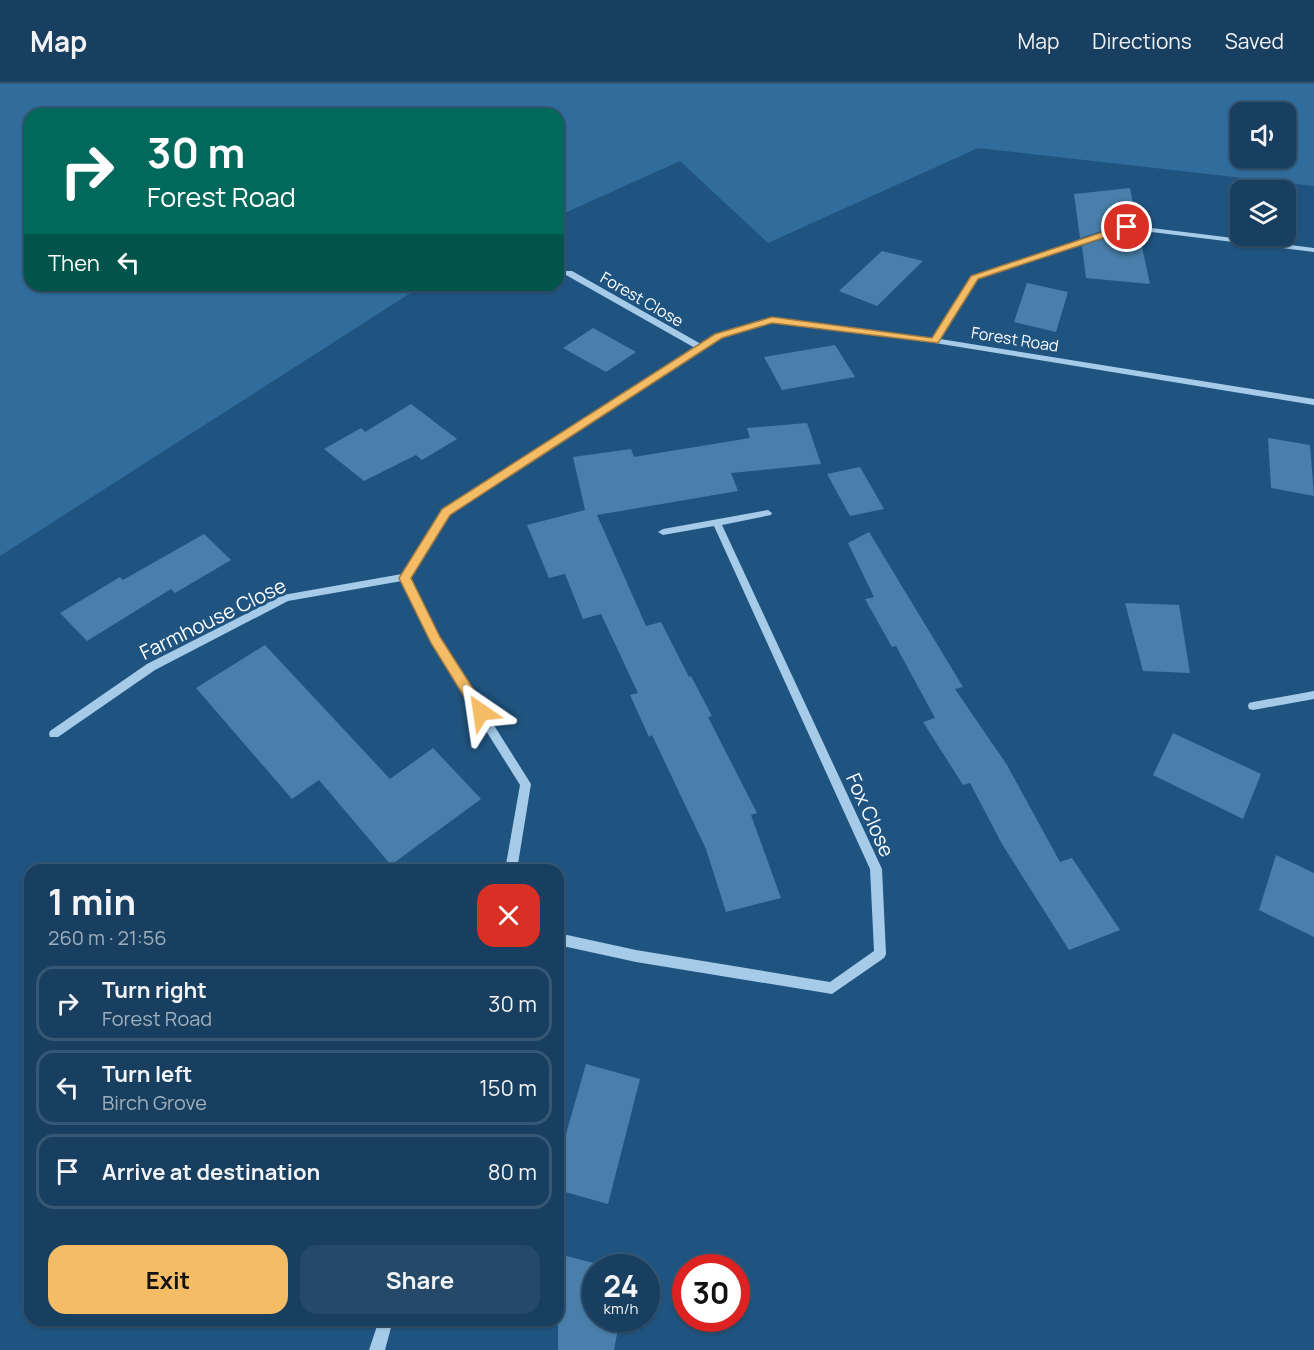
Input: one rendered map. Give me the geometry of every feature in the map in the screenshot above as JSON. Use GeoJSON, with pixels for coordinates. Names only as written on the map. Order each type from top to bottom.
{"type":"FeatureCollection","features":[{"type":"Feature","properties":{"kind":"street"},"geometry":{"type":"LineString","coordinates":[[934,341],[974,278],[1127,227],[1314,250]]}},
{"type":"Feature","properties":{"kind":"street","name":"Forest Close"},"geometry":{"type":"LineString","coordinates":[[569,273],[701,348]]}},
{"type":"Feature","properties":{"kind":"street","name":"Forest Road"},"geometry":{"type":"LineString","coordinates":[[405,578],[446,512],[719,336],[772,320],[934,341],[1314,402]]}},
{"type":"Feature","properties":{"kind":"street"},"geometry":{"type":"LineString","coordinates":[[663,532],[768,513]]}},
{"type":"Feature","properties":{"kind":"street","name":"Fox Close"},"geometry":{"type":"LineString","coordinates":[[564,940],[636,956],[832,988],[880,954],[876,869],[717,523]]}},
{"type":"Feature","properties":{"kind":"street"},"geometry":{"type":"LineString","coordinates":[[405,578],[435,640],[526,784],[512,864]]}},
{"type":"Feature","properties":{"kind":"street","name":"Farmhouse Close"},"geometry":{"type":"LineString","coordinates":[[54,734],[151,667],[286,598],[405,578]]}},
{"type":"Feature","properties":{"kind":"street"},"geometry":{"type":"LineString","coordinates":[[1253,706],[1314,695]]}},
{"type":"Feature","properties":{"kind":"street"},"geometry":{"type":"LineString","coordinates":[[377,1350],[384,1326]]}},
{"type":"Feature","properties":{"kind":"shaded area"},"geometry":{"type":"Polygon","coordinates":[[[0,84],[1314,84],[1314,186],[1296,184],[1296,180],[1261,180],[978,148],[768,243],[680,161],[564,213],[564,108],[24,108],[24,291],[414,291],[0,556],[0,84]]]}},
{"type":"Feature","properties":{"kind":"building"},"geometry":{"type":"Polygon","coordinates":[[[1130,188],[1137,224],[1126,223],[1080,238],[1074,194],[1130,188]]]}},
{"type":"Feature","properties":{"kind":"building"},"geometry":{"type":"Polygon","coordinates":[[[1127,231],[1139,233],[1150,284],[1086,278],[1082,246],[1127,231]]]}},
{"type":"Feature","properties":{"kind":"building"},"geometry":{"type":"Polygon","coordinates":[[[882,251],[923,261],[877,306],[839,291],[882,251]]]}},
{"type":"Feature","properties":{"kind":"building"},"geometry":{"type":"Polygon","coordinates":[[[1027,283],[1068,292],[1056,332],[1014,322],[1027,283]]]}},
{"type":"Feature","properties":{"kind":"building"},"geometry":{"type":"Polygon","coordinates":[[[593,328],[636,352],[606,372],[563,348],[593,328]]]}},
{"type":"Feature","properties":{"kind":"building"},"geometry":{"type":"Polygon","coordinates":[[[835,345],[855,377],[782,390],[764,357],[835,345]]]}},
{"type":"Feature","properties":{"kind":"building"},"geometry":{"type":"Polygon","coordinates":[[[411,404],[457,439],[422,460],[416,455],[364,481],[324,449],[361,428],[365,432],[411,404]]]}},
{"type":"Feature","properties":{"kind":"building"},"geometry":{"type":"Polygon","coordinates":[[[807,423],[821,464],[731,473],[738,491],[597,515],[646,626],[661,622],[712,716],[708,717],[757,813],[751,815],[781,898],[726,912],[706,849],[652,735],[649,737],[630,695],[638,693],[601,614],[583,619],[565,574],[549,578],[527,525],[585,510],[573,457],[631,449],[634,457],[750,438],[747,428],[807,423]]]}},
{"type":"Feature","properties":{"kind":"building"},"geometry":{"type":"Polygon","coordinates":[[[1268,438],[1310,445],[1314,496],[1271,488],[1268,438]]]}},
{"type":"Feature","properties":{"kind":"building"},"geometry":{"type":"Polygon","coordinates":[[[860,467],[884,509],[850,516],[827,474],[860,467]]]}},
{"type":"Feature","properties":{"kind":"building"},"geometry":{"type":"Polygon","coordinates":[[[869,532],[963,687],[955,689],[1007,765],[1060,862],[1072,858],[1120,930],[1069,950],[1002,844],[970,783],[963,785],[923,722],[935,718],[896,646],[892,647],[865,599],[874,597],[848,543],[869,532]]]}},
{"type":"Feature","properties":{"kind":"building"},"geometry":{"type":"Polygon","coordinates":[[[204,534],[231,560],[175,593],[171,589],[87,641],[60,613],[120,577],[123,580],[204,534]]]}},
{"type":"Feature","properties":{"kind":"building"},"geometry":{"type":"Polygon","coordinates":[[[1125,603],[1179,605],[1190,673],[1143,671],[1125,603]]]}},
{"type":"Feature","properties":{"kind":"building"},"geometry":{"type":"Polygon","coordinates":[[[265,645],[390,779],[433,748],[481,799],[390,864],[319,780],[292,799],[196,688],[265,645]]]}},
{"type":"Feature","properties":{"kind":"building"},"geometry":{"type":"Polygon","coordinates":[[[1173,733],[1261,774],[1243,819],[1153,775],[1173,733]]]}},
{"type":"Feature","properties":{"kind":"building"},"geometry":{"type":"Polygon","coordinates":[[[1276,855],[1314,873],[1314,937],[1259,910],[1276,855]]]}},
{"type":"Feature","properties":{"kind":"building"},"geometry":{"type":"Polygon","coordinates":[[[586,1064],[640,1079],[608,1204],[564,1192],[564,1141],[586,1064]]]}},
{"type":"Feature","properties":{"kind":"building"},"geometry":{"type":"Polygon","coordinates":[[[564,1256],[582,1260],[582,1332],[617,1332],[614,1350],[558,1350],[558,1326],[564,1326],[564,1256]]]}},
{"type":"Feature","properties":{"kind":"route"},"geometry":{"type":"LineString","coordinates":[[481,712],[435,640],[405,578],[446,512],[719,336],[772,320],[934,341],[974,278],[1127,227]]}}]}
